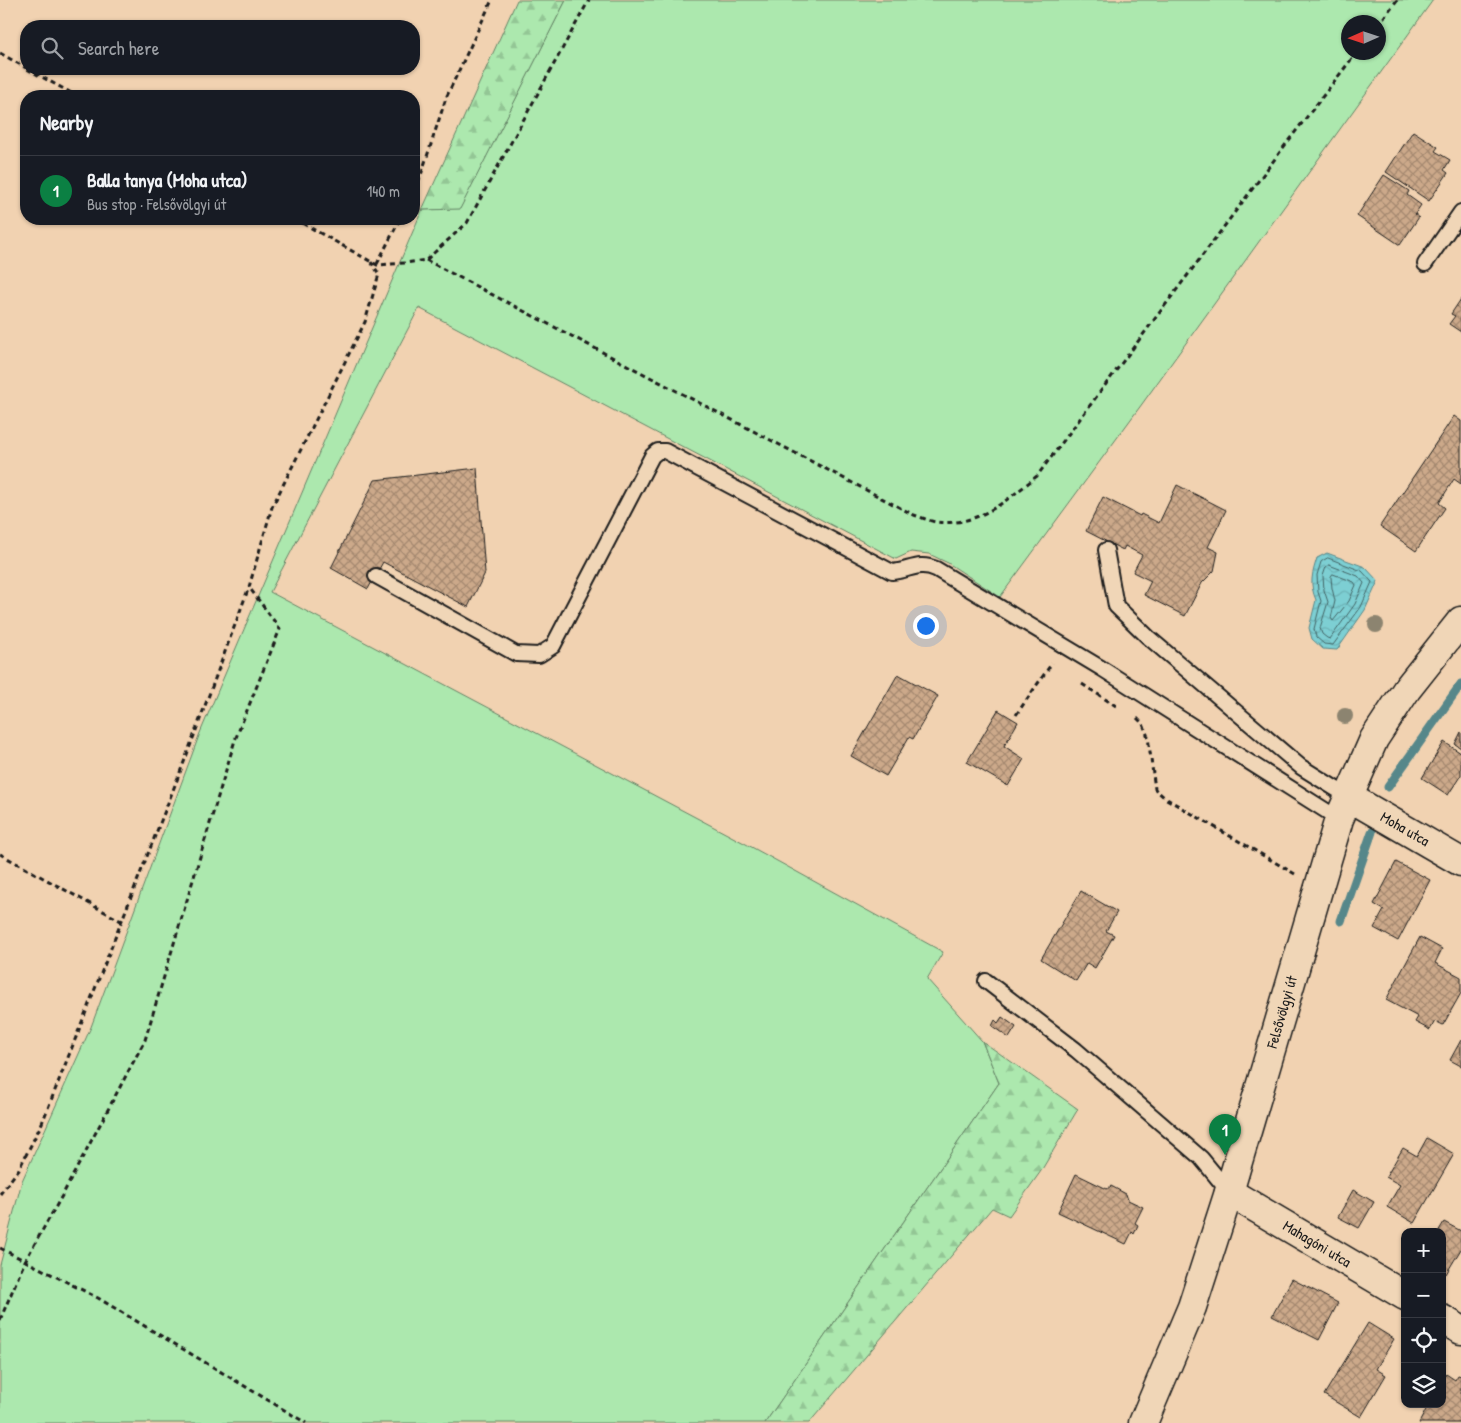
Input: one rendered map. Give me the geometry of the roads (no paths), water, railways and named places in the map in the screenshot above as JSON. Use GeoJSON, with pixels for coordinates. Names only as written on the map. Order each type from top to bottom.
{"type":"FeatureCollection","features":[{"type":"Feature","properties":{"kind":"street","name":"Felsővölgyi út"},"geometry":{"type":"LineString","coordinates":[[1143,1423],[1192,1307],[1229,1192],[1318,888],[1344,808],[1374,739],[1407,689],[1461,621]]}},
{"type":"Feature","properties":{"kind":"street","name":"Moha utca"},"geometry":{"type":"LineString","coordinates":[[1344,808],[1461,862]]}},
{"type":"Feature","properties":{"kind":"street","name":"Mahagóni utca"},"geometry":{"type":"LineString","coordinates":[[1229,1192],[1401,1294]]}},
{"type":"Feature","properties":{"kind":"street"},"geometry":{"type":"LineString","coordinates":[[1446,1321],[1461,1330]]}},
{"type":"Feature","properties":{"kind":"lane"},"geometry":{"type":"LineString","coordinates":[[1425,264],[1461,212]]}},
{"type":"Feature","properties":{"kind":"lane"},"geometry":{"type":"LineString","coordinates":[[376,576],[516,654],[539,655],[552,646],[652,456],[658,451],[665,451],[892,572],[920,565],[936,569],[1094,664],[1344,808]]}},
{"type":"Feature","properties":{"kind":"lane"},"geometry":{"type":"LineString","coordinates":[[1106,550],[1116,606],[1148,637],[1301,767],[1344,808]]}},
{"type":"Feature","properties":{"kind":"lane"},"geometry":{"type":"LineString","coordinates":[[986,981],[1076,1050],[1201,1158],[1229,1192]]}},
{"type":"Feature","properties":{"kind":"water"},"geometry":{"type":"Polygon","coordinates":[[[1327,553],[1365,567],[1378,581],[1365,610],[1337,650],[1323,649],[1312,639],[1309,628],[1316,600],[1312,584],[1314,569],[1317,558],[1327,553]]]}},
{"type":"Feature","properties":{"kind":"waterway"},"geometry":{"type":"LineString","coordinates":[[1388,787],[1461,684]]}},
{"type":"Feature","properties":{"kind":"waterway"},"geometry":{"type":"LineString","coordinates":[[1341,921],[1372,832]]}},
{"type":"Feature","properties":{"kind":"place","name":"Balla tanya (Moha utca)"},"geometry":{"type":"Point","coordinates":[1225,1155]}}]}
